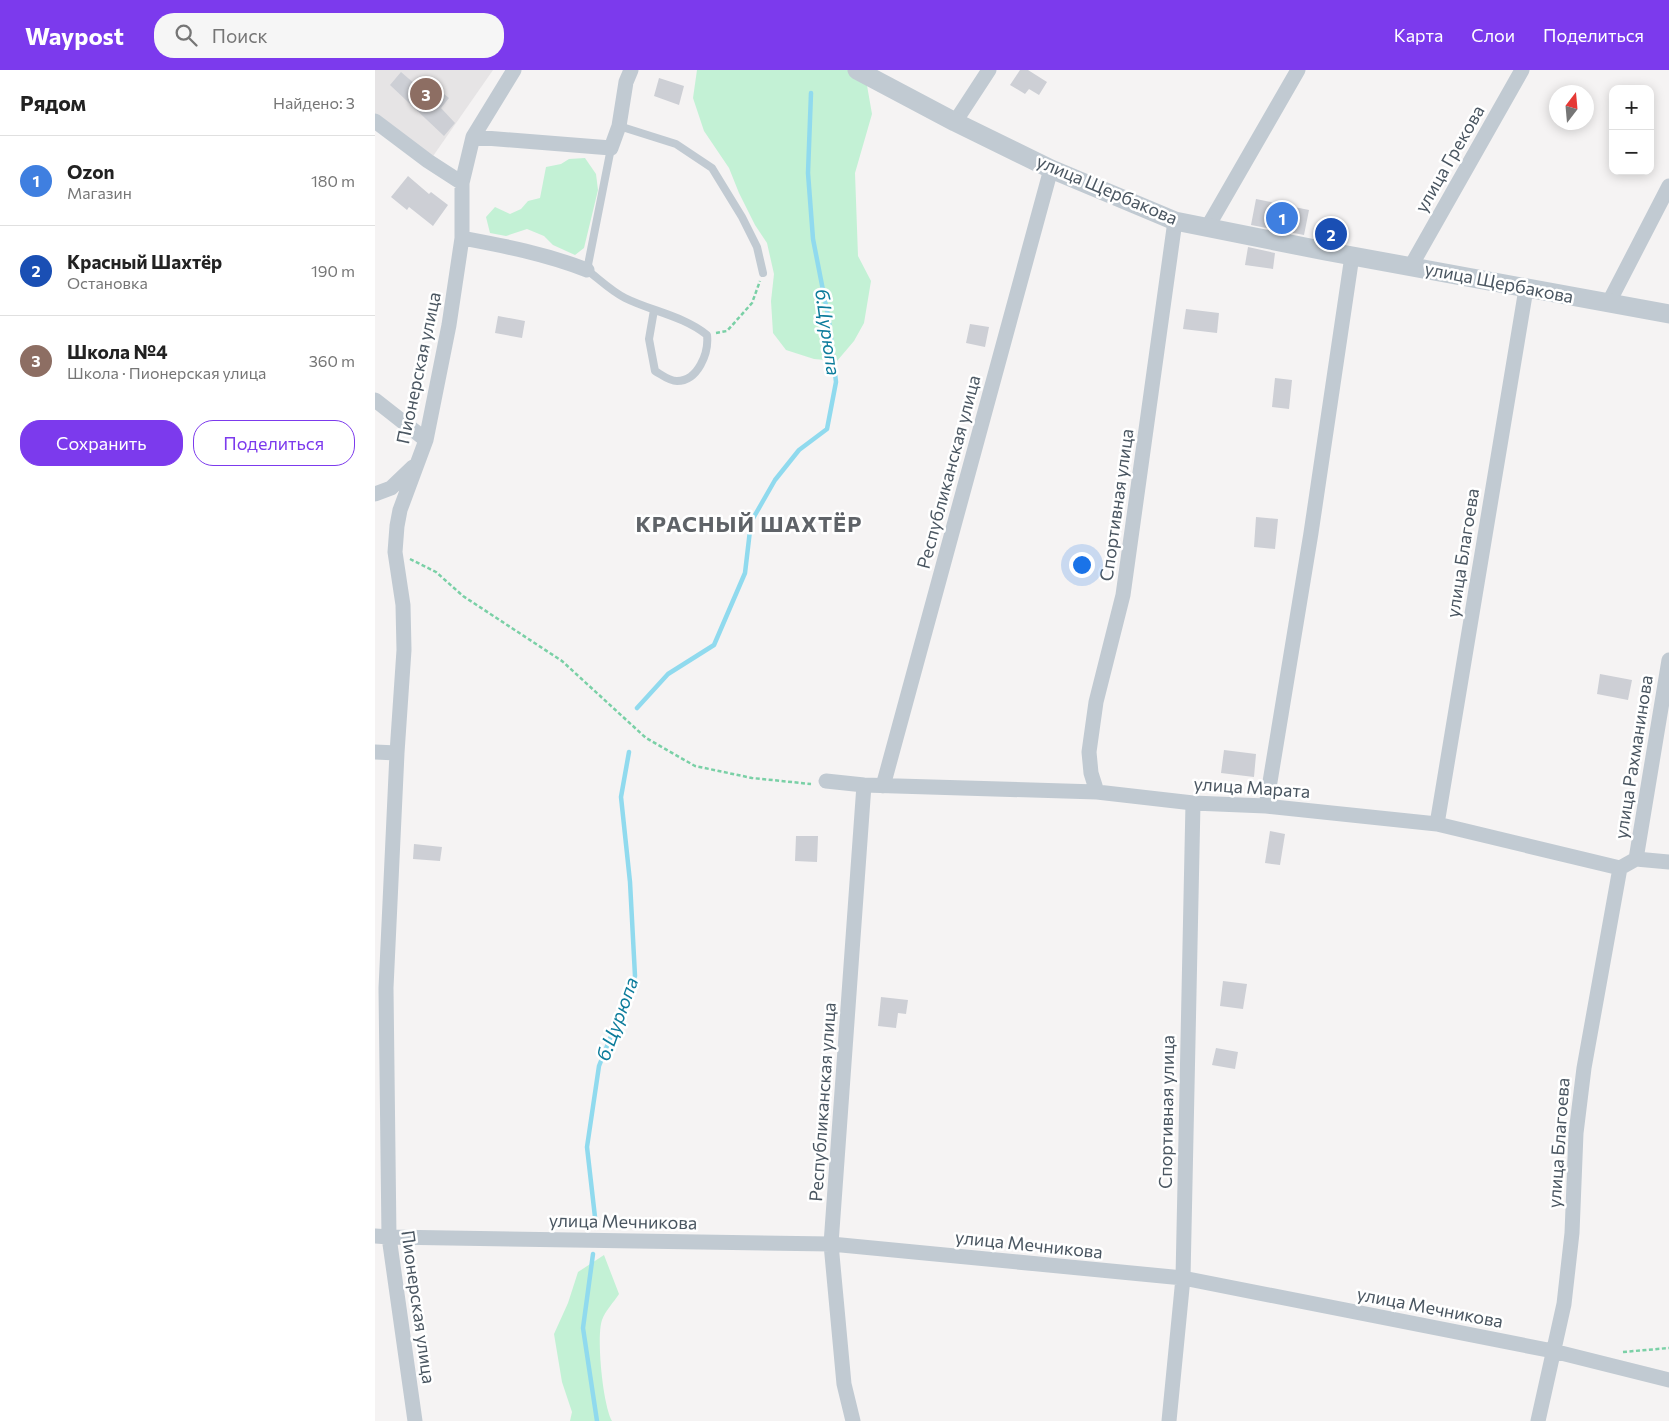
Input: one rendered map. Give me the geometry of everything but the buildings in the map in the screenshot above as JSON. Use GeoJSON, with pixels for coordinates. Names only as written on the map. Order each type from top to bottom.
{"type":"FeatureCollection","features":[{"type":"Feature","properties":{"kind":"street","name":"Пионерская улица"},"geometry":{"type":"LineString","coordinates":[[415,1421],[382,1236],[386,988],[397,753],[405,650],[403,605],[395,552],[400,510],[425,440],[449,325],[461,238],[462,183],[473,137],[515,70]]}},
{"type":"Feature","properties":{"kind":"street"},"geometry":{"type":"LineString","coordinates":[[473,137],[611,148],[619,126],[626,82],[631,70]]}},
{"type":"Feature","properties":{"kind":"street","name":"улица Щербакова"},"geometry":{"type":"LineString","coordinates":[[857,70],[955,122],[1051,169],[1175,221],[1527,289],[1669,314]]}},
{"type":"Feature","properties":{"kind":"street"},"geometry":{"type":"LineString","coordinates":[[955,122],[989,70]]}},
{"type":"Feature","properties":{"kind":"street"},"geometry":{"type":"LineString","coordinates":[[1207,228],[1299,70]]}},
{"type":"Feature","properties":{"kind":"street","name":"улица Грекова"},"geometry":{"type":"LineString","coordinates":[[1411,266],[1522,70]]}},
{"type":"Feature","properties":{"kind":"street"},"geometry":{"type":"LineString","coordinates":[[375,121],[428,162],[462,183]]}},
{"type":"Feature","properties":{"kind":"street","name":"Республиканская улица"},"geometry":{"type":"LineString","coordinates":[[883,786],[1051,169]]}},
{"type":"Feature","properties":{"kind":"street"},"geometry":{"type":"LineString","coordinates":[[1608,304],[1669,186]]}},
{"type":"Feature","properties":{"kind":"street","name":"Спортивная улица"},"geometry":{"type":"LineString","coordinates":[[1097,792],[1091,773],[1089,752],[1097,702],[1123,595],[1175,221]]}},
{"type":"Feature","properties":{"kind":"street"},"geometry":{"type":"LineString","coordinates":[[461,238],[509,246],[557,258],[587,270]]}},
{"type":"Feature","properties":{"kind":"street"},"geometry":{"type":"LineString","coordinates":[[1266,806],[1311,533],[1353,256]]}},
{"type":"Feature","properties":{"kind":"street","name":"улица Благоева"},"geometry":{"type":"LineString","coordinates":[[1437,824],[1527,289]]}},
{"type":"Feature","properties":{"kind":"street"},"geometry":{"type":"LineString","coordinates":[[375,400],[425,440]]}},
{"type":"Feature","properties":{"kind":"street"},"geometry":{"type":"LineString","coordinates":[[375,494],[391,488],[418,462]]}},
{"type":"Feature","properties":{"kind":"street","name":"улица Рахманинова"},"geometry":{"type":"LineString","coordinates":[[1636,860],[1669,660]]}},
{"type":"Feature","properties":{"kind":"street"},"geometry":{"type":"LineString","coordinates":[[375,752],[397,753]]}},
{"type":"Feature","properties":{"kind":"street","name":"улица Марата"},"geometry":{"type":"LineString","coordinates":[[825,781],[883,786],[1097,792],[1193,803],[1266,806],[1437,824],[1620,868]]}},
{"type":"Feature","properties":{"kind":"street","name":"Республиканская улица"},"geometry":{"type":"LineString","coordinates":[[853,1421],[844,1384],[831,1244],[864,785]]}},
{"type":"Feature","properties":{"kind":"street","name":"Спортивная улица"},"geometry":{"type":"LineString","coordinates":[[1169,1421],[1183,1278],[1193,803]]}},
{"type":"Feature","properties":{"kind":"street"},"geometry":{"type":"LineString","coordinates":[[1620,868],[1636,860],[1669,862]]}},
{"type":"Feature","properties":{"kind":"street","name":"улица Благоева"},"geometry":{"type":"LineString","coordinates":[[1538,1421],[1565,1296],[1571,1233],[1576,1133],[1583,1068],[1620,868]]}},
{"type":"Feature","properties":{"kind":"street","name":"улица Мечникова"},"geometry":{"type":"LineString","coordinates":[[382,1236],[831,1244],[1183,1278],[1553,1351],[1669,1380]]}},
{"type":"Feature","properties":{"kind":"lane"},"geometry":{"type":"LineString","coordinates":[[619,126],[676,144],[712,168],[757,247],[763,273]]}},
{"type":"Feature","properties":{"kind":"lane"},"geometry":{"type":"LineString","coordinates":[[611,148],[587,270],[623,297],[655,310],[699,329],[707,335],[708,343],[704,357],[694,375],[678,382],[669,380],[655,371],[649,339],[655,310]]}},
{"type":"Feature","properties":{"kind":"path"},"geometry":{"type":"LineString","coordinates":[[707,335],[727,331],[752,303],[763,273]]}},
{"type":"Feature","properties":{"kind":"path"},"geometry":{"type":"LineString","coordinates":[[395,552],[436,572],[463,596],[562,662],[646,738],[695,766],[752,778],[806,784],[825,781]]}},
{"type":"Feature","properties":{"kind":"shaded area"},"geometry":{"type":"Polygon","coordinates":[[[375,70],[493,70],[431,159],[375,117],[375,70]]]}},
{"type":"Feature","properties":{"kind":"green space"},"geometry":{"type":"Polygon","coordinates":[[[697,70],[857,70],[865,74],[872,114],[855,173],[858,256],[871,281],[864,323],[854,341],[837,361],[814,359],[786,350],[773,333],[771,301],[774,274],[767,243],[755,225],[729,168],[704,131],[693,98],[697,70]]]}},
{"type":"Feature","properties":{"kind":"green space"},"geometry":{"type":"Polygon","coordinates":[[[585,158],[596,174],[598,190],[584,248],[575,255],[553,245],[544,236],[527,229],[506,236],[490,233],[486,217],[495,207],[510,214],[521,209],[528,201],[540,198],[546,167],[561,164],[569,159],[585,158]]]}},
{"type":"Feature","properties":{"kind":"green space"},"geometry":{"type":"Polygon","coordinates":[[[604,1255],[619,1294],[603,1317],[600,1329],[603,1387],[612,1421],[570,1421],[572,1412],[562,1382],[554,1334],[568,1303],[578,1272],[604,1255]]]}},
{"type":"Feature","properties":{"kind":"waterway","name":"б.Цурюпа"},"geometry":{"type":"LineString","coordinates":[[637,708],[668,674],[714,645],[745,573],[751,522],[775,480],[799,450],[827,429],[836,382],[829,321],[813,239],[808,173],[811,93]]}},
{"type":"Feature","properties":{"kind":"waterway","name":"б.Цурюпа"},"geometry":{"type":"LineString","coordinates":[[596,1226],[587,1147],[599,1066],[635,976],[630,882],[621,797],[629,752]]}},
{"type":"Feature","properties":{"kind":"waterway","name":"б.Цурюпа"},"geometry":{"type":"LineString","coordinates":[[593,1254],[583,1328],[597,1421]]}},
{"type":"Feature","properties":{"kind":"place","name":"Школа №4"},"geometry":{"type":"Point","coordinates":[426,94]}},
{"type":"Feature","properties":{"kind":"place","name":"Ozon"},"geometry":{"type":"Point","coordinates":[1282,218]}},
{"type":"Feature","properties":{"kind":"place","name":"Красный Шахтёр"},"geometry":{"type":"Point","coordinates":[1331,234]}},
{"type":"Feature","properties":{"kind":"district","name":"КРАСНЫЙ ШАХТЁР"},"geometry":{"type":"Point","coordinates":[749,524]}}]}
